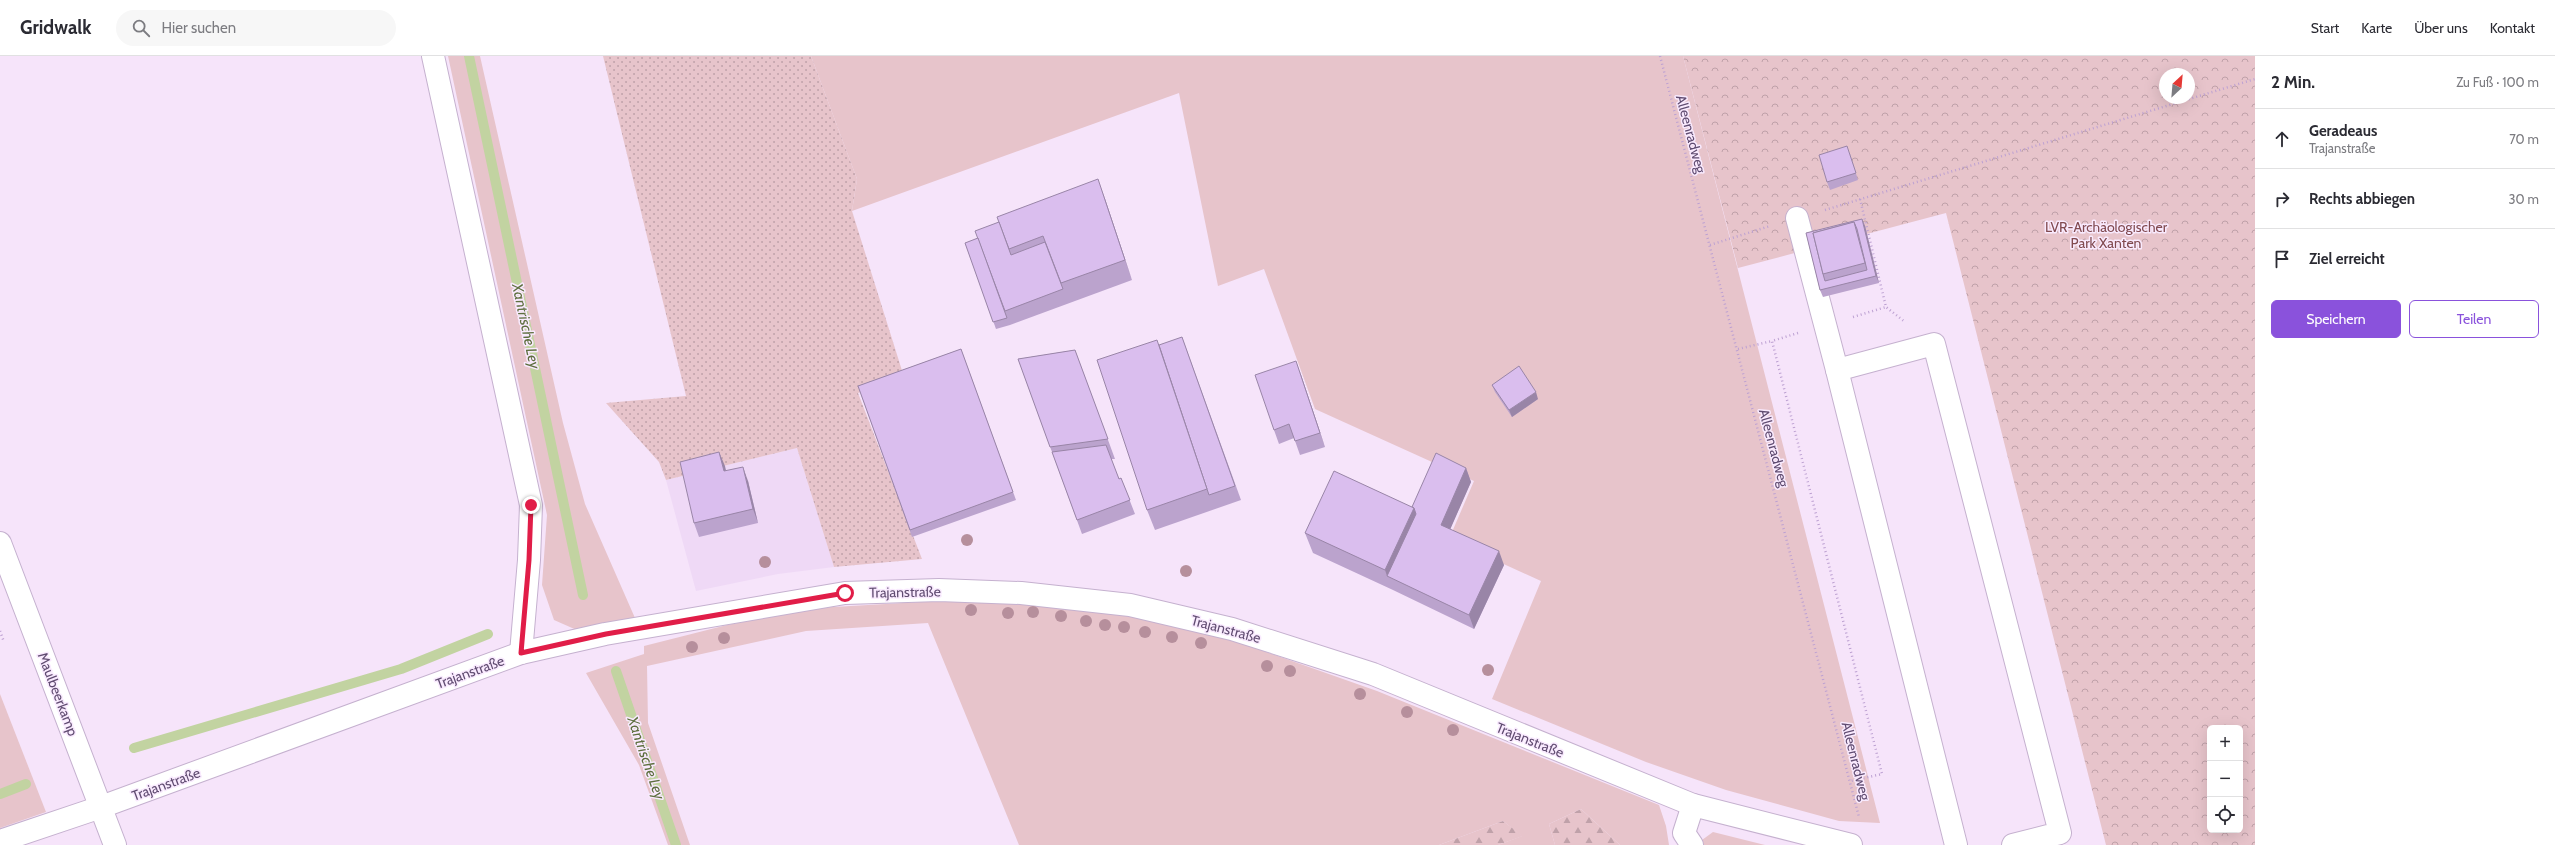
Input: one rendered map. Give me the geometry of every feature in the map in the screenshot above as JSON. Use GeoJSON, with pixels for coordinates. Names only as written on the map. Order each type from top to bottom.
{"type":"FeatureCollection","features":[{"type":"Feature","properties":{"kind":"street"},"geometry":{"type":"LineString","coordinates":[[433,56],[531,505],[529,560],[521,653]]}},
{"type":"Feature","properties":{"kind":"street"},"geometry":{"type":"LineString","coordinates":[[1797,218],[1837,370],[1956,845]]}},
{"type":"Feature","properties":{"kind":"street"},"geometry":{"type":"LineString","coordinates":[[1837,370],[1934,344],[2060,832],[2013,845]]}},
{"type":"Feature","properties":{"kind":"street","name":"Maulbeerkamp"},"geometry":{"type":"LineString","coordinates":[[0,543],[116,845]]}},
{"type":"Feature","properties":{"kind":"street","name":"Trajanstraße"},"geometry":{"type":"LineString","coordinates":[[0,841],[101,807],[521,653],[606,634],[845,593],[939,590],[1021,593],[1130,605],[1232,629],[1373,674],[1693,805],[1851,845]]}},
{"type":"Feature","properties":{"kind":"street"},"geometry":{"type":"LineString","coordinates":[[1692,845],[1684,833],[1693,805]]}},
{"type":"Feature","properties":{"kind":"path","name":"Alleenradweg"},"geometry":{"type":"LineString","coordinates":[[1660,56],[1861,824]]}},
{"type":"Feature","properties":{"kind":"path"},"geometry":{"type":"LineString","coordinates":[[1710,245],[2255,79]]}},
{"type":"Feature","properties":{"kind":"path"},"geometry":{"type":"LineString","coordinates":[[1860,199],[1886,307],[1934,344]]}},
{"type":"Feature","properties":{"kind":"path"},"geometry":{"type":"LineString","coordinates":[[1737,349],[1772,341],[1886,307]]}},
{"type":"Feature","properties":{"kind":"path"},"geometry":{"type":"LineString","coordinates":[[1772,341],[1882,774],[1851,782]]}},
{"type":"Feature","properties":{"kind":"shaded area"},"geometry":{"type":"Polygon","coordinates":[[[797,448],[834,567],[778,574],[696,591],[666,480],[797,448]]]}},
{"type":"Feature","properties":{"kind":"green space"},"geometry":{"type":"Polygon","coordinates":[[[448,56],[480,56],[563,423],[585,504],[635,618],[579,631],[554,620],[542,585],[547,515],[448,56]]]}},
{"type":"Feature","properties":{"kind":"green space"},"geometry":{"type":"Polygon","coordinates":[[[603,56],[811,56],[857,179],[852,211],[904,377],[858,393],[922,559],[834,567],[797,448],[666,480],[659,462],[606,403],[686,396],[603,56]]]}},
{"type":"Feature","properties":{"kind":"green space"},"geometry":{"type":"Polygon","coordinates":[[[811,56],[1683,56],[1880,823],[1839,821],[1726,790],[1646,762],[1492,699],[1541,581],[1449,539],[1474,481],[1315,409],[1264,269],[1218,286],[1179,93],[852,211],[857,179],[811,56]]]}},
{"type":"Feature","properties":{"kind":"green space","name":"LVR-Archäologischer Park Xanten"},"geometry":{"type":"Polygon","coordinates":[[[1683,56],[2255,56],[2255,845],[2106,845],[1946,213],[1738,268],[1683,56]]]}},
{"type":"Feature","properties":{"kind":"green space"},"geometry":{"type":"Polygon","coordinates":[[[955,600],[1091,608],[1218,635],[1377,691],[1659,805],[1666,826],[1669,845],[1620,845],[1581,809],[1549,824],[1555,845],[1498,845],[1522,836],[1503,821],[1439,845],[1019,845],[928,623],[806,631],[647,666],[648,723],[690,845],[668,845],[639,765],[586,673],[644,654],[644,646],[727,625],[816,608],[955,600]]]}},
{"type":"Feature","properties":{"kind":"green space"},"geometry":{"type":"Polygon","coordinates":[[[0,694],[46,812],[0,828],[0,694]]]}},
{"type":"Feature","properties":{"kind":"green space"},"geometry":{"type":"Polygon","coordinates":[[[1581,809],[1620,845],[1555,845],[1549,824],[1581,809]]]}},
{"type":"Feature","properties":{"kind":"green space"},"geometry":{"type":"Polygon","coordinates":[[[1503,821],[1523,836],[1498,845],[1439,845],[1503,821]]]}},
{"type":"Feature","properties":{"kind":"green space"},"geometry":{"type":"Polygon","coordinates":[[[1713,832],[1765,845],[1703,845],[1702,840],[1713,832]]]}},
{"type":"Feature","properties":{"kind":"building"},"geometry":{"type":"Polygon","coordinates":[[[1847,146],[1856,173],[1827,182],[1819,155],[1847,146]]]}},
{"type":"Feature","properties":{"kind":"building"},"geometry":{"type":"Polygon","coordinates":[[[1098,179],[1125,260],[1061,283],[1043,236],[1009,249],[997,217],[1098,179]]]}},
{"type":"Feature","properties":{"kind":"building"},"geometry":{"type":"Polygon","coordinates":[[[1862,219],[1876,276],[1820,290],[1806,233],[1862,219]],[[1854,222],[1813,233],[1825,281],[1867,270],[1854,222]]]}},
{"type":"Feature","properties":{"kind":"building"},"geometry":{"type":"Polygon","coordinates":[[[999,222],[1011,255],[1045,242],[1063,289],[1005,311],[975,231],[999,222]]]}},
{"type":"Feature","properties":{"kind":"building"},"geometry":{"type":"Polygon","coordinates":[[[1854,222],[1865,263],[1823,274],[1813,233],[1854,222]]]}},
{"type":"Feature","properties":{"kind":"building"},"geometry":{"type":"Polygon","coordinates":[[[978,238],[1007,318],[993,322],[965,243],[978,238]]]}},
{"type":"Feature","properties":{"kind":"building"},"geometry":{"type":"Polygon","coordinates":[[[1182,337],[1235,486],[1209,495],[1159,345],[1182,337]]]}},
{"type":"Feature","properties":{"kind":"building"},"geometry":{"type":"Polygon","coordinates":[[[1157,340],[1207,489],[1147,510],[1097,360],[1157,340]]]}},
{"type":"Feature","properties":{"kind":"building"},"geometry":{"type":"Polygon","coordinates":[[[961,349],[1013,492],[910,530],[858,386],[961,349]]]}},
{"type":"Feature","properties":{"kind":"building"},"geometry":{"type":"Polygon","coordinates":[[[1075,350],[1108,439],[1050,447],[1018,359],[1075,350]]]}},
{"type":"Feature","properties":{"kind":"building"},"geometry":{"type":"Polygon","coordinates":[[[1296,361],[1320,433],[1295,441],[1289,424],[1274,430],[1255,375],[1296,361]]]}},
{"type":"Feature","properties":{"kind":"building"},"geometry":{"type":"Polygon","coordinates":[[[1519,366],[1536,392],[1509,410],[1492,385],[1519,366]]]}},
{"type":"Feature","properties":{"kind":"building"},"geometry":{"type":"Polygon","coordinates":[[[1106,445],[1119,479],[1121,478],[1130,500],[1077,520],[1052,452],[1106,445]]]}},
{"type":"Feature","properties":{"kind":"building"},"geometry":{"type":"Polygon","coordinates":[[[719,452],[724,471],[743,467],[753,509],[694,523],[680,462],[719,452]]]}},
{"type":"Feature","properties":{"kind":"building"},"geometry":{"type":"Polygon","coordinates":[[[1436,453],[1466,468],[1441,525],[1499,551],[1469,615],[1387,576],[1416,514],[1414,508],[1412,507],[1436,453]]]}},
{"type":"Feature","properties":{"kind":"building"},"geometry":{"type":"Polygon","coordinates":[[[1334,471],[1414,508],[1385,570],[1305,533],[1334,471]]]}},
{"type":"Feature","properties":{"kind":"waterway","name":"Xantrische Ley"},"geometry":{"type":"LineString","coordinates":[[469,56],[583,595]]}},
{"type":"Feature","properties":{"kind":"waterway"},"geometry":{"type":"LineString","coordinates":[[134,748],[401,669],[488,634]]}},
{"type":"Feature","properties":{"kind":"waterway","name":"Xantrische Ley"},"geometry":{"type":"LineString","coordinates":[[616,671],[676,845]]}},
{"type":"Feature","properties":{"kind":"waterway"},"geometry":{"type":"LineString","coordinates":[[0,794],[26,784]]}},
{"type":"Feature","properties":{"kind":"route"},"geometry":{"type":"LineString","coordinates":[[531,505],[529,560],[521,653],[606,634],[845,593]]}}]}
